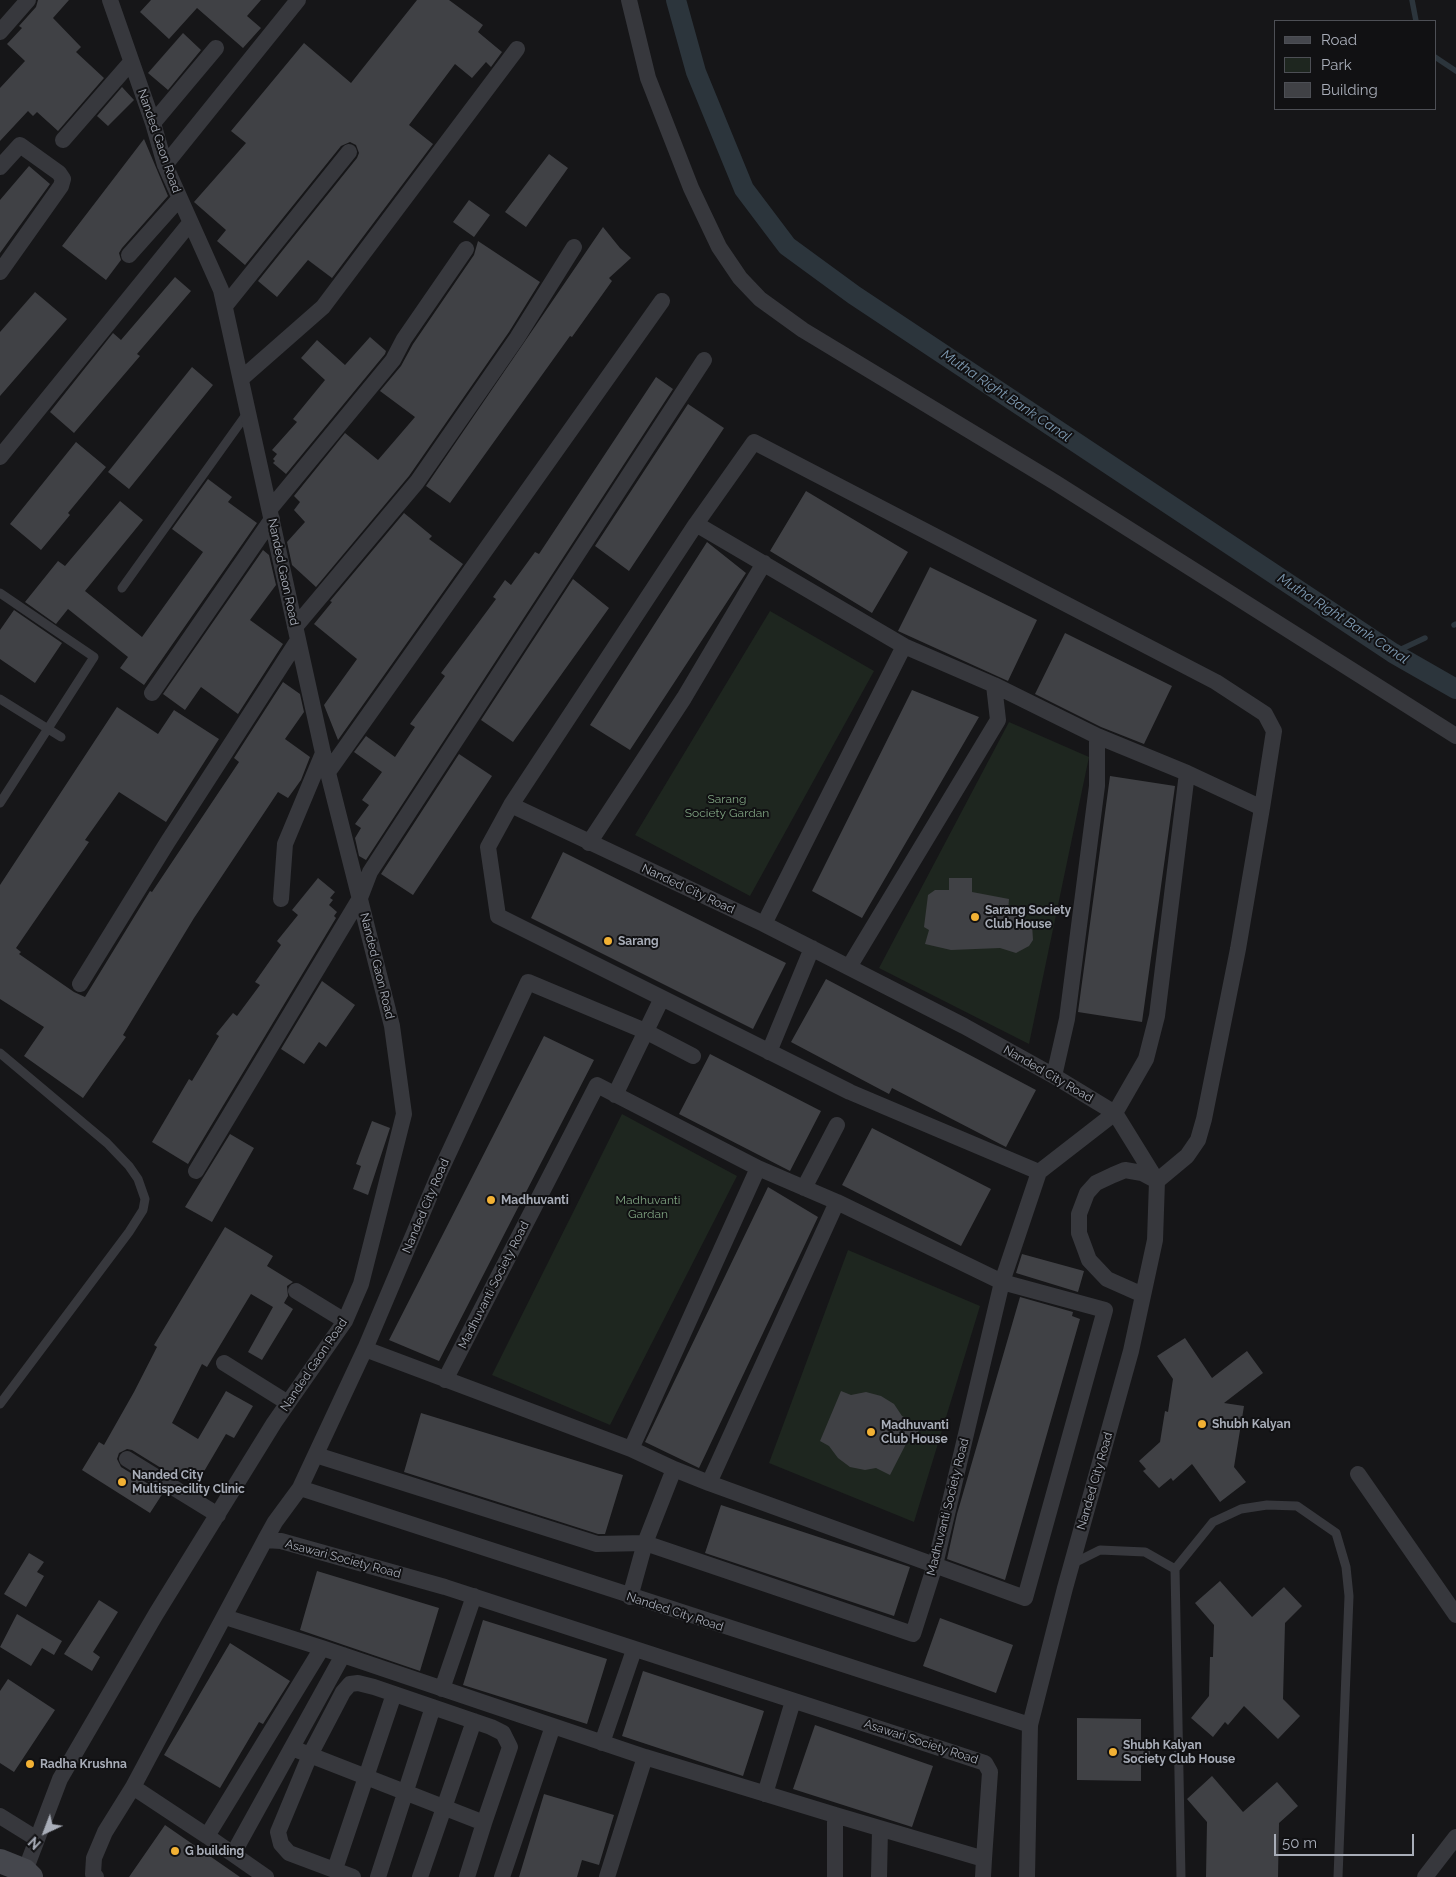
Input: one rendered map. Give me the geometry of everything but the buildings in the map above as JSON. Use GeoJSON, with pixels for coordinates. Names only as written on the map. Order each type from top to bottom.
{"type":"FeatureCollection","features":[{"type":"Feature","properties":{"kind":"street"},"geometry":{"type":"LineString","coordinates":[[0,32],[28,0]]}},
{"type":"Feature","properties":{"kind":"street"},"geometry":{"type":"LineString","coordinates":[[165,165],[298,0]]}},
{"type":"Feature","properties":{"kind":"street"},"geometry":{"type":"LineString","coordinates":[[629,0],[648,78],[691,188],[719,246],[740,278],[760,299],[803,330],[1056,483],[1456,736]]}},
{"type":"Feature","properties":{"kind":"street","name":"Nanded Gaon Road"},"geometry":{"type":"LineString","coordinates":[[28,1874],[37,1839],[60,1779],[156,1614],[288,1403],[345,1321],[361,1284],[404,1114],[392,1026],[323,753],[221,290],[165,165],[153,123],[131,62],[114,3]]}},
{"type":"Feature","properties":{"kind":"street"},"geometry":{"type":"LineString","coordinates":[[153,123],[216,48]]}},
{"type":"Feature","properties":{"kind":"street"},"geometry":{"type":"LineString","coordinates":[[241,379],[323,307],[517,49]]}},
{"type":"Feature","properties":{"kind":"street"},"geometry":{"type":"LineString","coordinates":[[63,140],[131,62]]}},
{"type":"Feature","properties":{"kind":"street"},"geometry":{"type":"LineString","coordinates":[[0,167],[20,145],[60,173],[63,179],[61,186],[0,272]]}},
{"type":"Feature","properties":{"kind":"street"},"geometry":{"type":"LineString","coordinates":[[225,306],[349,152]]}},
{"type":"Feature","properties":{"kind":"street"},"geometry":{"type":"LineString","coordinates":[[129,255],[179,199]]}},
{"type":"Feature","properties":{"kind":"street"},"geometry":{"type":"LineString","coordinates":[[0,457],[190,223]]}},
{"type":"Feature","properties":{"kind":"street"},"geometry":{"type":"LineString","coordinates":[[80,984],[297,633],[417,482],[517,338],[574,247]]}},
{"type":"Feature","properties":{"kind":"street"},"geometry":{"type":"LineString","coordinates":[[152,692],[271,514],[393,360],[404,339],[466,249]]}},
{"type":"Feature","properties":{"kind":"street"},"geometry":{"type":"LineString","coordinates":[[328,772],[662,301]]}},
{"type":"Feature","properties":{"kind":"street"},"geometry":{"type":"LineString","coordinates":[[196,1171],[360,898],[370,872],[704,360]]}},
{"type":"Feature","properties":{"kind":"street"},"geometry":{"type":"LineString","coordinates":[[1039,1172],[850,1092],[498,916],[488,847],[511,805],[696,524],[754,442],[1216,682],[1265,714],[1274,731],[1238,949],[1204,1119],[1198,1140],[1187,1156],[1157,1181],[1142,1173],[1125,1170],[1096,1183],[1086,1194],[1079,1214],[1079,1233],[1089,1260],[1107,1279],[1144,1295]]}},
{"type":"Feature","properties":{"kind":"street"},"geometry":{"type":"LineString","coordinates":[[696,524],[904,646],[994,685],[1097,736],[1187,773],[1262,808]]}},
{"type":"Feature","properties":{"kind":"street"},"geometry":{"type":"LineString","coordinates":[[588,843],[684,698],[764,563]]}},
{"type":"Feature","properties":{"kind":"street"},"geometry":{"type":"LineString","coordinates":[[764,924],[904,646]]}},
{"type":"Feature","properties":{"kind":"street"},"geometry":{"type":"LineString","coordinates":[[849,967],[998,720],[994,685]]}},
{"type":"Feature","properties":{"kind":"street"},"geometry":{"type":"LineString","coordinates":[[1054,1076],[1067,1019],[1097,786],[1097,736]]}},
{"type":"Feature","properties":{"kind":"street"},"geometry":{"type":"LineString","coordinates":[[281,899],[285,844],[323,753]]}},
{"type":"Feature","properties":{"kind":"street"},"geometry":{"type":"LineString","coordinates":[[365,1349],[631,1449],[709,1483],[1025,1598],[1105,1310],[1002,1282],[1039,1172],[1115,1113],[1146,1059],[1156,1016],[1187,773]]}},
{"type":"Feature","properties":{"kind":"street","name":"Nanded City Road"},"geometry":{"type":"LineString","coordinates":[[511,805],[588,843],[764,924],[964,1026],[1054,1076],[1115,1113],[1157,1181],[1156,1240],[1131,1351],[1072,1564],[1030,1726],[1027,1877]]}},
{"type":"Feature","properties":{"kind":"street"},"geometry":{"type":"LineString","coordinates":[[769,1052],[812,948]]}},
{"type":"Feature","properties":{"kind":"street","name":"Nanded City Road"},"geometry":{"type":"LineString","coordinates":[[265,1540],[280,1515],[300,1488],[316,1455],[365,1349],[439,1174],[528,982],[645,1032]]}},
{"type":"Feature","properties":{"kind":"street"},"geometry":{"type":"LineString","coordinates":[[616,1095],[662,998]]}},
{"type":"Feature","properties":{"kind":"street"},"geometry":{"type":"LineString","coordinates":[[645,1032],[693,1056]]}},
{"type":"Feature","properties":{"kind":"street","name":"Madhuvanti Society Road"},"geometry":{"type":"LineString","coordinates":[[445,1380],[597,1085],[758,1168],[836,1202],[1002,1282],[935,1565],[913,1634],[645,1543]]}},
{"type":"Feature","properties":{"kind":"street"},"geometry":{"type":"LineString","coordinates":[[804,1188],[837,1125]]}},
{"type":"Feature","properties":{"kind":"street"},"geometry":{"type":"LineString","coordinates":[[631,1449],[758,1168]]}},
{"type":"Feature","properties":{"kind":"street"},"geometry":{"type":"LineString","coordinates":[[709,1483],[836,1202]]}},
{"type":"Feature","properties":{"kind":"street"},"geometry":{"type":"LineString","coordinates":[[296,1291],[345,1321]]}},
{"type":"Feature","properties":{"kind":"street"},"geometry":{"type":"LineString","coordinates":[[224,1363],[288,1403]]}},
{"type":"Feature","properties":{"kind":"street"},"geometry":{"type":"LineString","coordinates":[[316,1455],[597,1544],[645,1543]]}},
{"type":"Feature","properties":{"kind":"street"},"geometry":{"type":"LineString","coordinates":[[127,1459],[218,1515]]}},
{"type":"Feature","properties":{"kind":"street"},"geometry":{"type":"LineString","coordinates":[[630,1597],[645,1543],[674,1469]]}},
{"type":"Feature","properties":{"kind":"street"},"geometry":{"type":"LineString","coordinates":[[1358,1474],[1456,1615]]}},
{"type":"Feature","properties":{"kind":"street","name":"Nanded City Road"},"geometry":{"type":"LineString","coordinates":[[300,1488],[1030,1726]]}},
{"type":"Feature","properties":{"kind":"street"},"geometry":{"type":"LineString","coordinates":[[96,1877],[93,1874],[94,1858],[104,1832],[133,1787],[265,1540]]}},
{"type":"Feature","properties":{"kind":"street","name":"Asawari Society Road"},"geometry":{"type":"LineString","coordinates":[[265,1540],[281,1541],[474,1596],[634,1650],[984,1763],[990,1772],[983,1877]]}},
{"type":"Feature","properties":{"kind":"street"},"geometry":{"type":"LineString","coordinates":[[442,1689],[474,1596]]}},
{"type":"Feature","properties":{"kind":"street"},"geometry":{"type":"LineString","coordinates":[[225,1617],[645,1757],[984,1859]]}},
{"type":"Feature","properties":{"kind":"street"},"geometry":{"type":"LineString","coordinates":[[207,1836],[322,1648]]}},
{"type":"Feature","properties":{"kind":"street"},"geometry":{"type":"LineString","coordinates":[[602,1743],[634,1650]]}},
{"type":"Feature","properties":{"kind":"street"},"geometry":{"type":"LineString","coordinates":[[233,1854],[343,1655]]}},
{"type":"Feature","properties":{"kind":"street"},"geometry":{"type":"LineString","coordinates":[[353,1877],[289,1853],[281,1844],[278,1832],[310,1754],[343,1692],[350,1684],[358,1683],[474,1721],[503,1733],[510,1747],[467,1877]]}},
{"type":"Feature","properties":{"kind":"street"},"geometry":{"type":"LineString","coordinates":[[335,1869],[394,1694]]}},
{"type":"Feature","properties":{"kind":"street"},"geometry":{"type":"LineString","coordinates":[[765,1794],[793,1701]]}},
{"type":"Feature","properties":{"kind":"street"},"geometry":{"type":"LineString","coordinates":[[378,1877],[432,1707]]}},
{"type":"Feature","properties":{"kind":"street"},"geometry":{"type":"LineString","coordinates":[[420,1877],[474,1721]]}},
{"type":"Feature","properties":{"kind":"street"},"geometry":{"type":"LineString","coordinates":[[502,1877],[553,1726]]}},
{"type":"Feature","properties":{"kind":"street"},"geometry":{"type":"LineString","coordinates":[[292,1748],[484,1823]]}},
{"type":"Feature","properties":{"kind":"street"},"geometry":{"type":"LineString","coordinates":[[607,1877],[645,1757]]}},
{"type":"Feature","properties":{"kind":"street"},"geometry":{"type":"LineString","coordinates":[[133,1787],[266,1877]]}},
{"type":"Feature","properties":{"kind":"street"},"geometry":{"type":"LineString","coordinates":[[835,1815],[835,1877]]}},
{"type":"Feature","properties":{"kind":"street"},"geometry":{"type":"LineString","coordinates":[[0,1816],[37,1839]]}},
{"type":"Feature","properties":{"kind":"street"},"geometry":{"type":"LineString","coordinates":[[879,1877],[880,1828]]}},
{"type":"Feature","properties":{"kind":"street"},"geometry":{"type":"LineString","coordinates":[[1425,1877],[1456,1837]]}},
{"type":"Feature","properties":{"kind":"street"},"geometry":{"type":"LineString","coordinates":[[0,1861],[28,1874]]}},
{"type":"Feature","properties":{"kind":"lane"},"geometry":{"type":"LineString","coordinates":[[122,588],[248,412]]}},
{"type":"Feature","properties":{"kind":"lane"},"geometry":{"type":"LineString","coordinates":[[0,593],[94,657],[49,730],[0,803]]}},
{"type":"Feature","properties":{"kind":"lane"},"geometry":{"type":"LineString","coordinates":[[0,699],[61,737]]}},
{"type":"Feature","properties":{"kind":"lane"},"geometry":{"type":"LineString","coordinates":[[0,1053],[107,1143],[129,1166],[138,1180],[145,1199],[143,1210],[129,1232],[0,1404]]}},
{"type":"Feature","properties":{"kind":"lane"},"geometry":{"type":"LineString","coordinates":[[1181,1877],[1175,1569],[1213,1522],[1241,1509],[1268,1504],[1297,1506],[1336,1533],[1346,1567],[1349,1596],[1338,1877]]}},
{"type":"Feature","properties":{"kind":"lane"},"geometry":{"type":"LineString","coordinates":[[1072,1564],[1100,1550],[1145,1552],[1175,1569]]}},
{"type":"Feature","properties":{"kind":"green space","name":"Sarang Society Gardan"},"geometry":{"type":"Polygon","coordinates":[[[770,611],[874,671],[750,896],[635,835],[770,611]]]}},
{"type":"Feature","properties":{"kind":"green space"},"geometry":{"type":"Polygon","coordinates":[[[1009,722],[1089,757],[1029,1044],[879,968],[1009,722]]]}},
{"type":"Feature","properties":{"kind":"green space","name":"Madhuvanti Gardan"},"geometry":{"type":"Polygon","coordinates":[[[622,1114],[737,1176],[610,1425],[492,1375],[622,1114]]]}},
{"type":"Feature","properties":{"kind":"green space"},"geometry":{"type":"Polygon","coordinates":[[[848,1250],[980,1306],[914,1522],[769,1463],[848,1250]]]}},
{"type":"Feature","properties":{"kind":"waterway","name":"Mutha Right Bank Canal"},"geometry":{"type":"LineString","coordinates":[[676,0],[696,72],[744,189],[787,246],[854,295],[1393,653],[1456,689]]}},
{"type":"Feature","properties":{"kind":"waterway"},"geometry":{"type":"LineString","coordinates":[[1412,0],[1416,20]]}},
{"type":"Feature","properties":{"kind":"waterway"},"geometry":{"type":"LineString","coordinates":[[1436,58],[1456,71]]}},
{"type":"Feature","properties":{"kind":"waterway"},"geometry":{"type":"LineString","coordinates":[[1393,653],[1425,638]]}},
{"type":"Feature","properties":{"kind":"place","name":"Sarang Society Club House"},"geometry":{"type":"Point","coordinates":[975,917]}},
{"type":"Feature","properties":{"kind":"place","name":"Sarang"},"geometry":{"type":"Point","coordinates":[608,941]}},
{"type":"Feature","properties":{"kind":"place","name":"Madhuvanti"},"geometry":{"type":"Point","coordinates":[491,1200]}},
{"type":"Feature","properties":{"kind":"place","name":"Shubh Kalyan"},"geometry":{"type":"Point","coordinates":[1202,1424]}},
{"type":"Feature","properties":{"kind":"place","name":"Madhuvanti Club House"},"geometry":{"type":"Point","coordinates":[871,1432]}},
{"type":"Feature","properties":{"kind":"place","name":"Nanded City Multispecility Clinic"},"geometry":{"type":"Point","coordinates":[122,1482]}},
{"type":"Feature","properties":{"kind":"place","name":"Shubh Kalyan Society Club House"},"geometry":{"type":"Point","coordinates":[1113,1752]}},
{"type":"Feature","properties":{"kind":"place","name":"Radha Krushna"},"geometry":{"type":"Point","coordinates":[30,1764]}},
{"type":"Feature","properties":{"kind":"place","name":"G building"},"geometry":{"type":"Point","coordinates":[175,1851]}}]}
